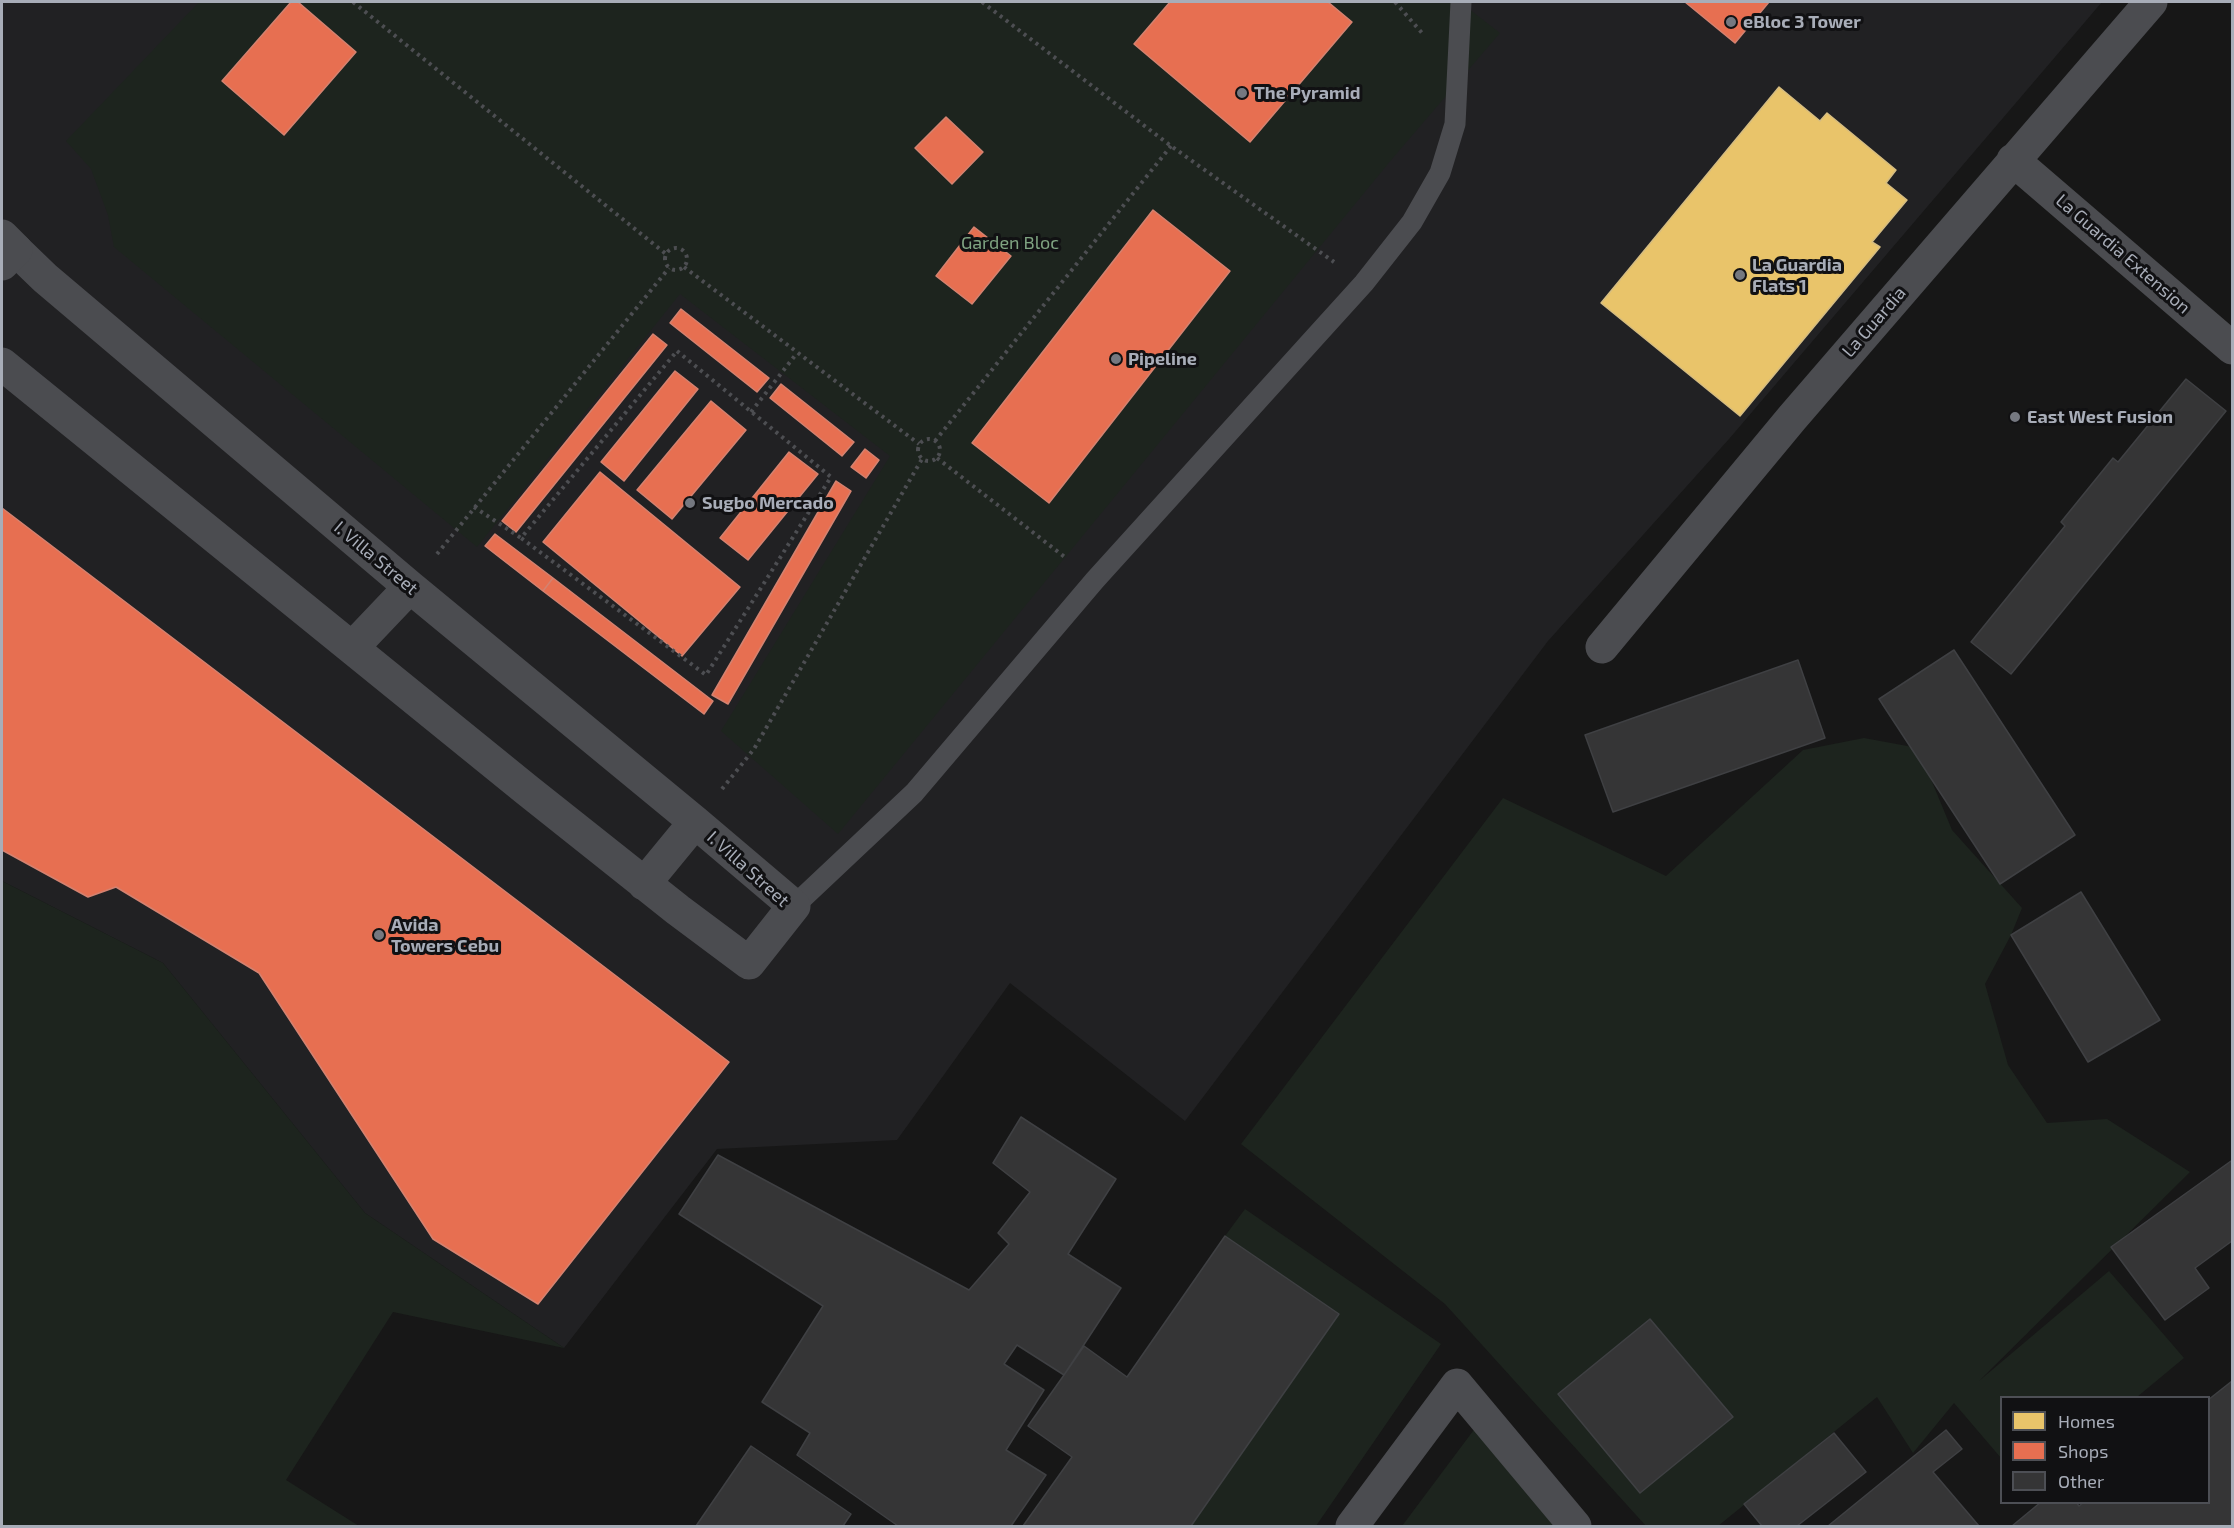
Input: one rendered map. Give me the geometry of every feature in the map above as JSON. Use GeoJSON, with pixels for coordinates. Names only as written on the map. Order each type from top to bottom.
{"type":"FeatureCollection","features":[{"type":"Feature","properties":{"kind":"street","name":"La Guardia"},"geometry":{"type":"LineString","coordinates":[[1602,647],[1792,418],[2151,2]]}},
{"type":"Feature","properties":{"kind":"street","name":"La Guardia Extension"},"geometry":{"type":"LineString","coordinates":[[2013,160],[2232,348]]}},
{"type":"Feature","properties":{"kind":"street","name":"I. Villa Street"},"geometry":{"type":"LineString","coordinates":[[2,363],[644,884],[749,963],[794,906],[410,587],[45,278],[6,250]]}},
{"type":"Feature","properties":{"kind":"street"},"geometry":{"type":"LineString","coordinates":[[352,648],[410,587]]}},
{"type":"Feature","properties":{"kind":"street"},"geometry":{"type":"LineString","coordinates":[[644,884],[695,822]]}},
{"type":"Feature","properties":{"kind":"street"},"geometry":{"type":"LineString","coordinates":[[1352,1527],[1457,1385],[1575,1527]]}},
{"type":"Feature","properties":{"kind":"lane"},"geometry":{"type":"LineString","coordinates":[[794,906],[914,793],[1095,580],[1364,283],[1412,222],[1440,173],[1455,124],[1461,2]]}},
{"type":"Feature","properties":{"kind":"path"},"geometry":{"type":"LineString","coordinates":[[352,2],[666,254]]}},
{"type":"Feature","properties":{"kind":"path"},"geometry":{"type":"LineString","coordinates":[[985,2],[1171,146],[1364,283]]}},
{"type":"Feature","properties":{"kind":"path"},"geometry":{"type":"LineString","coordinates":[[935,441],[1171,146]]}},
{"type":"Feature","properties":{"kind":"path"},"geometry":{"type":"LineString","coordinates":[[677,248],[686,256],[687,262],[684,267],[674,271],[669,268],[664,258],[671,249],[677,248]]}},
{"type":"Feature","properties":{"kind":"path"},"geometry":{"type":"LineString","coordinates":[[684,267],[919,444]]}},
{"type":"Feature","properties":{"kind":"path"},"geometry":{"type":"LineString","coordinates":[[410,587],[669,268]]}},
{"type":"Feature","properties":{"kind":"path"},"geometry":{"type":"LineString","coordinates":[[474,507],[521,538],[706,675],[831,477],[677,351],[521,538]]}},
{"type":"Feature","properties":{"kind":"path"},"geometry":{"type":"LineString","coordinates":[[751,412],[797,353]]}},
{"type":"Feature","properties":{"kind":"path"},"geometry":{"type":"LineString","coordinates":[[924,440],[935,441],[940,452],[937,458],[927,461],[922,459],[917,450],[919,444],[924,440]]}},
{"type":"Feature","properties":{"kind":"path"},"geometry":{"type":"LineString","coordinates":[[937,458],[1095,580]]}},
{"type":"Feature","properties":{"kind":"path"},"geometry":{"type":"LineString","coordinates":[[695,822],[754,749],[922,459]]}},
{"type":"Feature","properties":{"kind":"shaded area"},"geometry":{"type":"Polygon","coordinates":[[[2,2],[2102,2],[1729,439],[1548,641],[1185,1121],[1010,983],[897,1140],[717,1149],[564,1348],[365,1213],[163,963],[2,881],[2,2]]]}},
{"type":"Feature","properties":{"kind":"green space","name":"Garden Bloc"},"geometry":{"type":"Polygon","coordinates":[[[199,2],[1460,2],[1500,33],[1392,159],[838,834],[721,731],[890,456],[680,294],[477,547],[114,247],[108,215],[91,169],[66,141],[199,2]]]}},
{"type":"Feature","properties":{"kind":"green space"},"geometry":{"type":"Polygon","coordinates":[[[1864,738],[1918,748],[1952,830],[2022,908],[2011,935],[1985,984],[2008,1065],[2047,1123],[2107,1119],[2190,1172],[1979,1381],[2109,1271],[2184,1358],[2138,1396],[2000,1396],[2000,1457],[1954,1403],[1913,1453],[1877,1397],[1718,1526],[1646,1526],[1445,1304],[1241,1144],[1503,798],[1666,876],[1803,750],[1864,738]]]}},
{"type":"Feature","properties":{"kind":"green space"},"geometry":{"type":"Polygon","coordinates":[[[2,881],[163,963],[365,1213],[564,1348],[393,1312],[286,1480],[359,1526],[2,1526],[2,881]]]}},
{"type":"Feature","properties":{"kind":"green space"},"geometry":{"type":"Polygon","coordinates":[[[1245,1209],[1441,1344],[1316,1526],[1191,1526],[1339,1314],[1225,1236],[1245,1209]]]}},
{"type":"Feature","properties":{"kind":"green space"},"geometry":{"type":"Polygon","coordinates":[[[1476,1427],[1557,1526],[1402,1526],[1476,1427]]]}},
{"type":"Feature","properties":{"kind":"building: Homes","name":"La Guardia Flats 1"},"geometry":{"type":"Polygon","coordinates":[[[1779,87],[1820,121],[1827,113],[1896,170],[1886,183],[1907,200],[1872,242],[1880,247],[1740,416],[1601,303],[1779,87]]]}},
{"type":"Feature","properties":{"kind":"building: Shops"},"geometry":{"type":"Polygon","coordinates":[[[291,2],[298,2],[356,52],[284,135],[222,81],[291,2]]]}},
{"type":"Feature","properties":{"kind":"building: Shops","name":"The Pyramid"},"geometry":{"type":"Polygon","coordinates":[[[1170,2],[1328,2],[1352,22],[1250,142],[1134,44],[1170,2]]]}},
{"type":"Feature","properties":{"kind":"building: Shops","name":"eBloc 3 Tower"},"geometry":{"type":"Polygon","coordinates":[[[1685,2],[1769,2],[1735,43],[1685,2]]]}},
{"type":"Feature","properties":{"kind":"building: Shops"},"geometry":{"type":"Polygon","coordinates":[[[946,117],[983,152],[952,184],[915,148],[946,117]]]}},
{"type":"Feature","properties":{"kind":"building: Shops"},"geometry":{"type":"Polygon","coordinates":[[[1153,210],[1230,271],[1049,503],[972,443],[1153,210]]]}},
{"type":"Feature","properties":{"kind":"building: Shops"},"geometry":{"type":"Polygon","coordinates":[[[974,227],[1011,256],[972,304],[936,276],[974,227]]]}},
{"type":"Feature","properties":{"kind":"building: Shops"},"geometry":{"type":"Polygon","coordinates":[[[681,309],[769,378],[757,392],[670,323],[681,309]]]}},
{"type":"Feature","properties":{"kind":"building: Shops"},"geometry":{"type":"Polygon","coordinates":[[[653,334],[667,345],[516,532],[502,521],[653,334]]]}},
{"type":"Feature","properties":{"kind":"building: Shops"},"geometry":{"type":"Polygon","coordinates":[[[675,371],[698,389],[624,481],[601,462],[675,371]]]}},
{"type":"Feature","properties":{"kind":"building: Shops"},"geometry":{"type":"Polygon","coordinates":[[[781,384],[854,442],[842,456],[770,398],[781,384]]]}},
{"type":"Feature","properties":{"kind":"building: Shops"},"geometry":{"type":"Polygon","coordinates":[[[711,401],[746,430],[672,519],[637,490],[711,401]]]}},
{"type":"Feature","properties":{"kind":"building: Shops"},"geometry":{"type":"Polygon","coordinates":[[[865,449],[879,460],[866,478],[851,467],[865,449]]]}},
{"type":"Feature","properties":{"kind":"building: Shops"},"geometry":{"type":"Polygon","coordinates":[[[789,452],[818,474],[748,560],[720,538],[789,452]]]}},
{"type":"Feature","properties":{"kind":"building: Shops"},"geometry":{"type":"Polygon","coordinates":[[[600,472],[740,587],[682,656],[543,542],[600,472]]]}},
{"type":"Feature","properties":{"kind":"building: Shops"},"geometry":{"type":"Polygon","coordinates":[[[836,481],[851,491],[728,704],[712,695],[836,481]]]}},
{"type":"Feature","properties":{"kind":"building: Shops","name":"Avida Towers Cebu"},"geometry":{"type":"Polygon","coordinates":[[[2,508],[729,1062],[538,1304],[433,1239],[259,973],[116,887],[88,897],[2,850],[2,508]]]}},
{"type":"Feature","properties":{"kind":"building: Shops"},"geometry":{"type":"Polygon","coordinates":[[[495,534],[553,578],[543,591],[485,546],[495,534]]]}},
{"type":"Feature","properties":{"kind":"building: Shops"},"geometry":{"type":"Polygon","coordinates":[[[553,578],[713,701],[704,714],[543,591],[553,578]]]}},
{"type":"Feature","properties":{"kind":"building: Other"},"geometry":{"type":"Polygon","coordinates":[[[2186,379],[2226,411],[2011,674],[1971,642],[2065,526],[2061,522],[2113,458],[2118,462],[2186,379]]]}},
{"type":"Feature","properties":{"kind":"building: Other"},"geometry":{"type":"Polygon","coordinates":[[[1954,650],[2075,835],[2000,884],[1879,699],[1954,650]]]}},
{"type":"Feature","properties":{"kind":"building: Other"},"geometry":{"type":"Polygon","coordinates":[[[1798,660],[1825,738],[1613,812],[1585,735],[1798,660]]]}},
{"type":"Feature","properties":{"kind":"building: Other"},"geometry":{"type":"Polygon","coordinates":[[[2081,892],[2160,1020],[2088,1062],[2011,935],[2081,892]]]}},
{"type":"Feature","properties":{"kind":"building: Other"},"geometry":{"type":"Polygon","coordinates":[[[1021,1117],[1116,1179],[1068,1254],[1121,1288],[1064,1375],[1017,1345],[1004,1364],[1044,1390],[1006,1450],[1046,1475],[1011,1526],[898,1526],[797,1455],[810,1433],[762,1402],[823,1306],[679,1214],[718,1155],[969,1290],[1009,1244],[998,1233],[1030,1192],[993,1163],[1021,1117]]]}},
{"type":"Feature","properties":{"kind":"building: Other"},"geometry":{"type":"Polygon","coordinates":[[[2231,1161],[2232,1241],[2195,1268],[2209,1288],[2165,1320],[2111,1247],[2231,1161]]]}},
{"type":"Feature","properties":{"kind":"building: Other"},"geometry":{"type":"Polygon","coordinates":[[[1225,1236],[1339,1314],[1191,1526],[1023,1526],[1072,1457],[1028,1426],[1084,1346],[1127,1377],[1225,1236]]]}},
{"type":"Feature","properties":{"kind":"building: Other"},"geometry":{"type":"Polygon","coordinates":[[[1650,1319],[1733,1417],[1640,1493],[1558,1394],[1650,1319]]]}},
{"type":"Feature","properties":{"kind":"building: Other"},"geometry":{"type":"Polygon","coordinates":[[[2232,1381],[2232,1526],[2012,1526],[2039,1504],[2078,1504],[2079,1506],[2082,1504],[2210,1504],[2210,1398],[2232,1381]]]}},
{"type":"Feature","properties":{"kind":"building: Other"},"geometry":{"type":"Polygon","coordinates":[[[1946,1430],[1962,1449],[1933,1472],[1979,1526],[1828,1526],[1946,1430]]]}},
{"type":"Feature","properties":{"kind":"building: Other"},"geometry":{"type":"Polygon","coordinates":[[[1834,1433],[1866,1472],[1797,1526],[1762,1526],[1744,1504],[1834,1433]]]}},
{"type":"Feature","properties":{"kind":"building: Other"},"geometry":{"type":"Polygon","coordinates":[[[751,1446],[851,1514],[843,1526],[696,1526],[751,1446]]]}},
{"type":"Feature","properties":{"kind":"place","name":"eBloc 3 Tower"},"geometry":{"type":"Point","coordinates":[1731,22]}},
{"type":"Feature","properties":{"kind":"place","name":"The Pyramid"},"geometry":{"type":"Point","coordinates":[1242,93]}},
{"type":"Feature","properties":{"kind":"place","name":"La Guardia Flats 1"},"geometry":{"type":"Point","coordinates":[1740,275]}},
{"type":"Feature","properties":{"kind":"place","name":"Pipeline"},"geometry":{"type":"Point","coordinates":[1116,359]}},
{"type":"Feature","properties":{"kind":"place","name":"East West Fusion"},"geometry":{"type":"Point","coordinates":[2015,417]}},
{"type":"Feature","properties":{"kind":"place","name":"Sugbo Mercado"},"geometry":{"type":"Point","coordinates":[690,503]}},
{"type":"Feature","properties":{"kind":"place","name":"Avida Towers Cebu"},"geometry":{"type":"Point","coordinates":[379,935]}}]}
